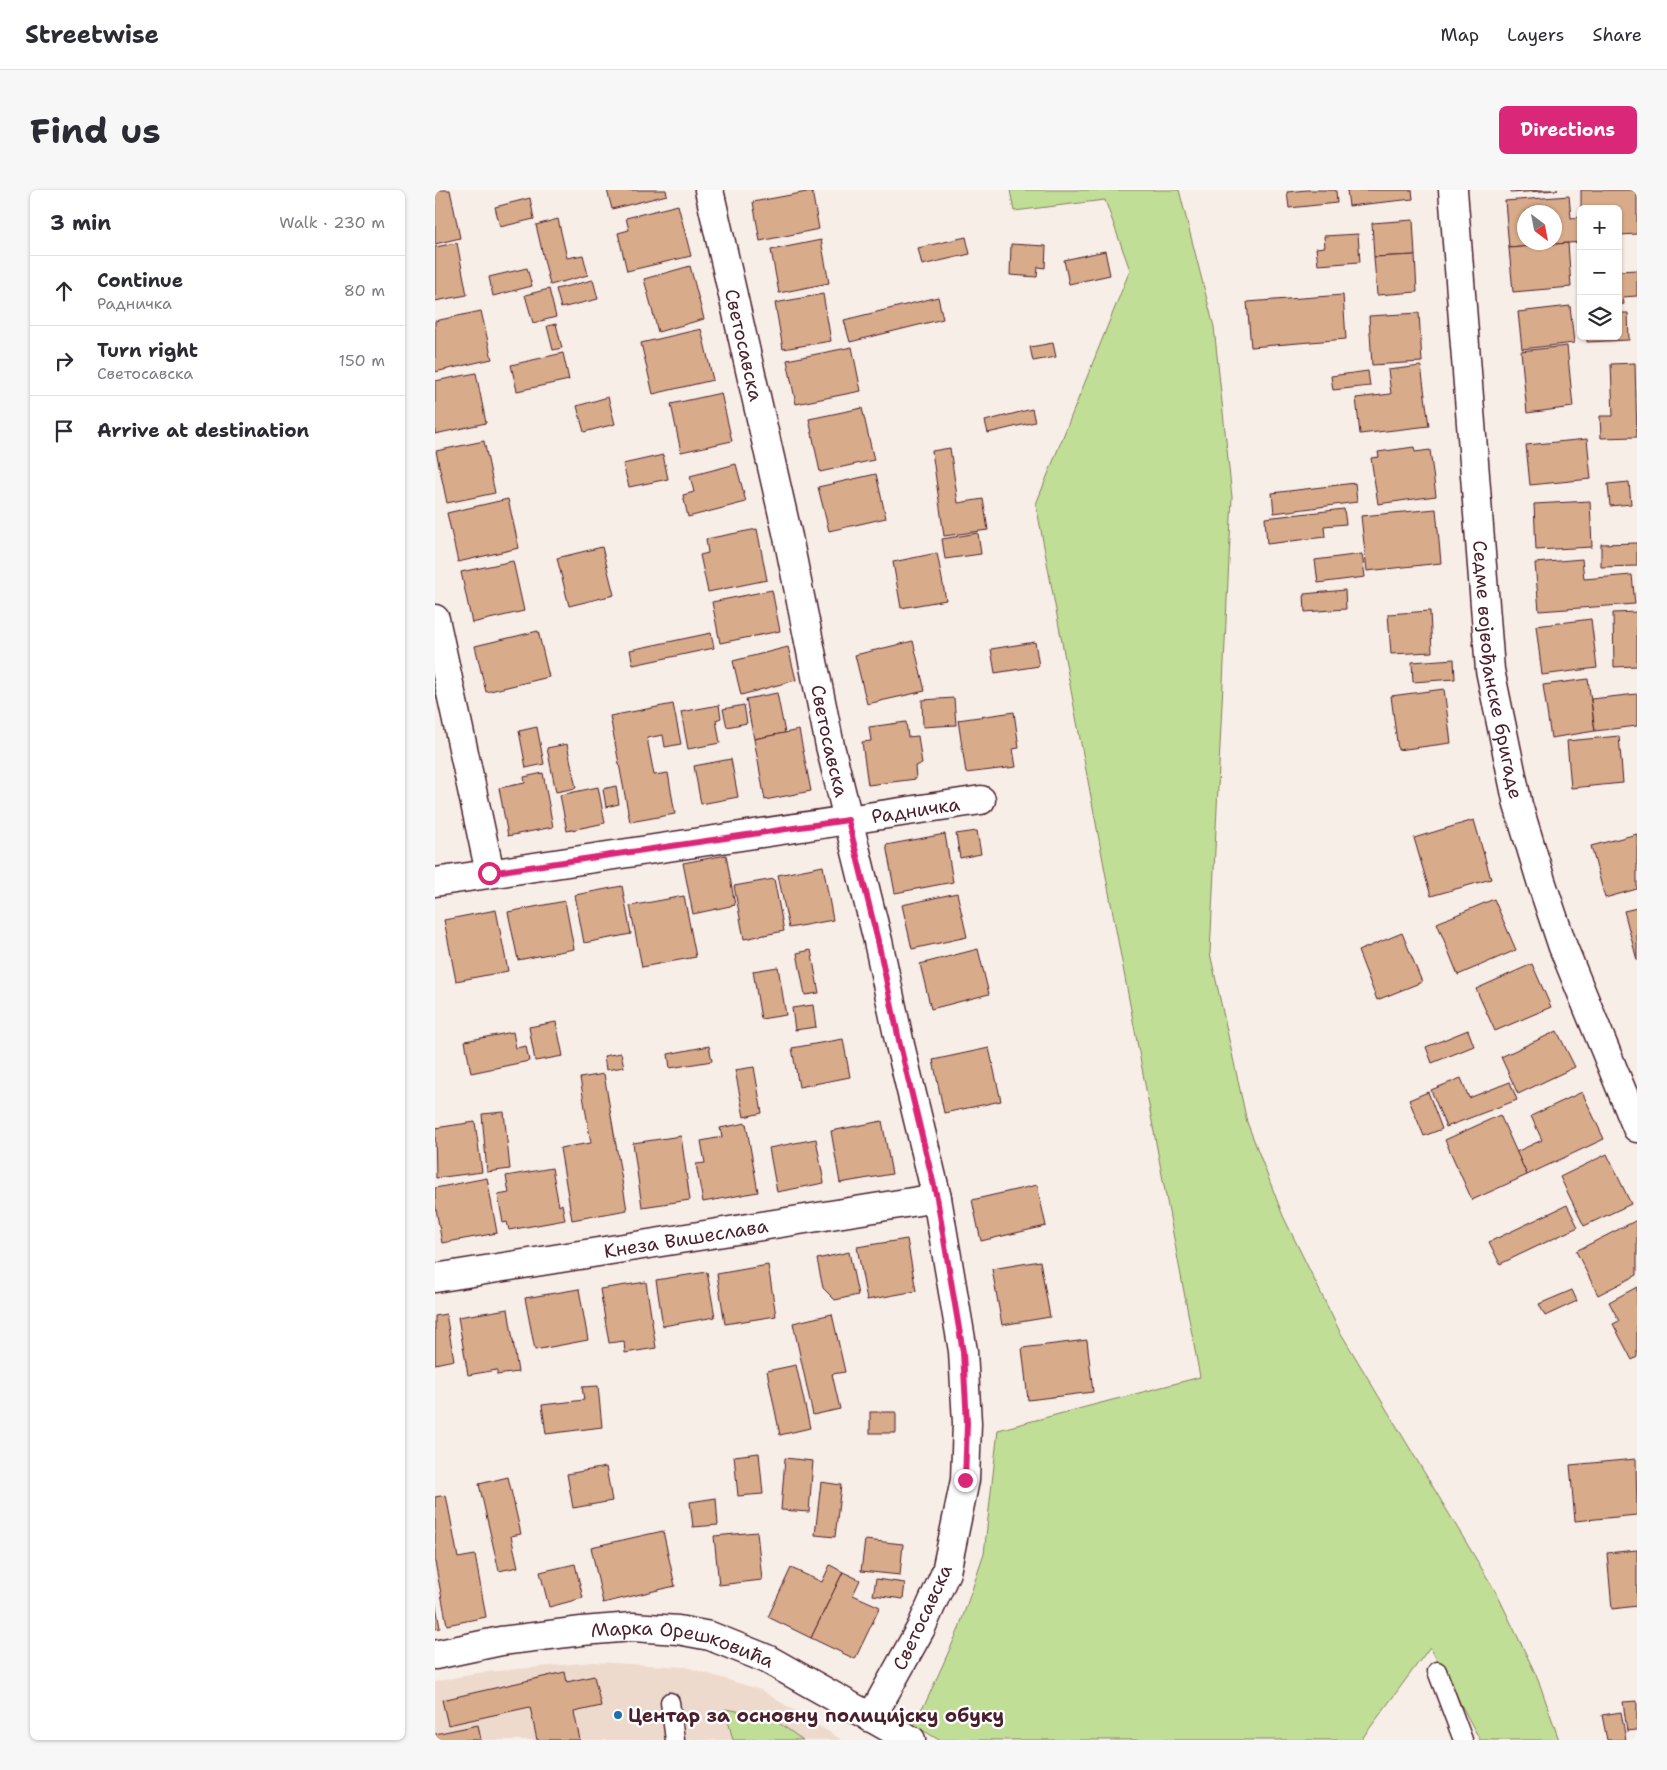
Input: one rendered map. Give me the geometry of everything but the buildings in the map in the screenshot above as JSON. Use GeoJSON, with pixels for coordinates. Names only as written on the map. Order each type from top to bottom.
{"type":"FeatureCollection","features":[{"type":"Feature","properties":{"kind":"street","name":"Светосавска"},"geometry":{"type":"LineString","coordinates":[[709,190],[784,519],[831,746],[937,1198],[963,1352],[967,1423],[965,1480],[946,1572],[921,1628],[871,1718]]}},
{"type":"Feature","properties":{"kind":"street","name":"Седме војвођанске бригаде"},"geometry":{"type":"LineString","coordinates":[[1453,190],[1492,680],[1518,805],[1542,884],[1563,947],[1637,1128]]}},
{"type":"Feature","properties":{"kind":"street"},"geometry":{"type":"LineString","coordinates":[[435,619],[489,873]]}},
{"type":"Feature","properties":{"kind":"street","name":"Радничка"},"geometry":{"type":"LineString","coordinates":[[435,882],[981,800]]}},
{"type":"Feature","properties":{"kind":"street","name":"Кнеза Вишеслава"},"geometry":{"type":"LineString","coordinates":[[435,1278],[937,1198]]}},
{"type":"Feature","properties":{"kind":"street","name":"Марка Орешковића"},"geometry":{"type":"LineString","coordinates":[[435,1655],[501,1641],[582,1631],[633,1627],[678,1630],[710,1636],[767,1659],[911,1740]]}},
{"type":"Feature","properties":{"kind":"lane"},"geometry":{"type":"LineString","coordinates":[[1437,1671],[1463,1740]]}},
{"type":"Feature","properties":{"kind":"lane"},"geometry":{"type":"LineString","coordinates":[[670,1702],[675,1740]]}},
{"type":"Feature","properties":{"kind":"shaded area","name":"Центар за основну полицијску обуку"},"geometry":{"type":"Polygon","coordinates":[[[593,1662],[686,1667],[761,1690],[842,1740],[435,1740],[435,1682],[476,1673],[593,1662]]]}},
{"type":"Feature","properties":{"kind":"green space"},"geometry":{"type":"Polygon","coordinates":[[[1010,190],[1179,190],[1214,327],[1232,497],[1210,953],[1247,1122],[1283,1216],[1339,1330],[1497,1594],[1538,1679],[1559,1740],[1480,1740],[1430,1647],[1361,1740],[939,1740],[911,1723],[926,1702],[958,1631],[984,1554],[998,1430],[1200,1377],[1036,504],[1130,270],[1105,200],[1014,211],[1010,190]]]}},
{"type":"Feature","properties":{"kind":"green space"},"geometry":{"type":"Polygon","coordinates":[[[725,1709],[769,1716],[803,1740],[733,1740],[725,1709]]]}},
{"type":"Feature","properties":{"kind":"place","name":"Центар за основну полицијску обуку"},"geometry":{"type":"Point","coordinates":[618,1715]}},
{"type":"Feature","properties":{"kind":"route"},"geometry":{"type":"LineString","coordinates":[[489,873],[848,820],[937,1198],[963,1352],[967,1423],[965,1480]]}}]}
